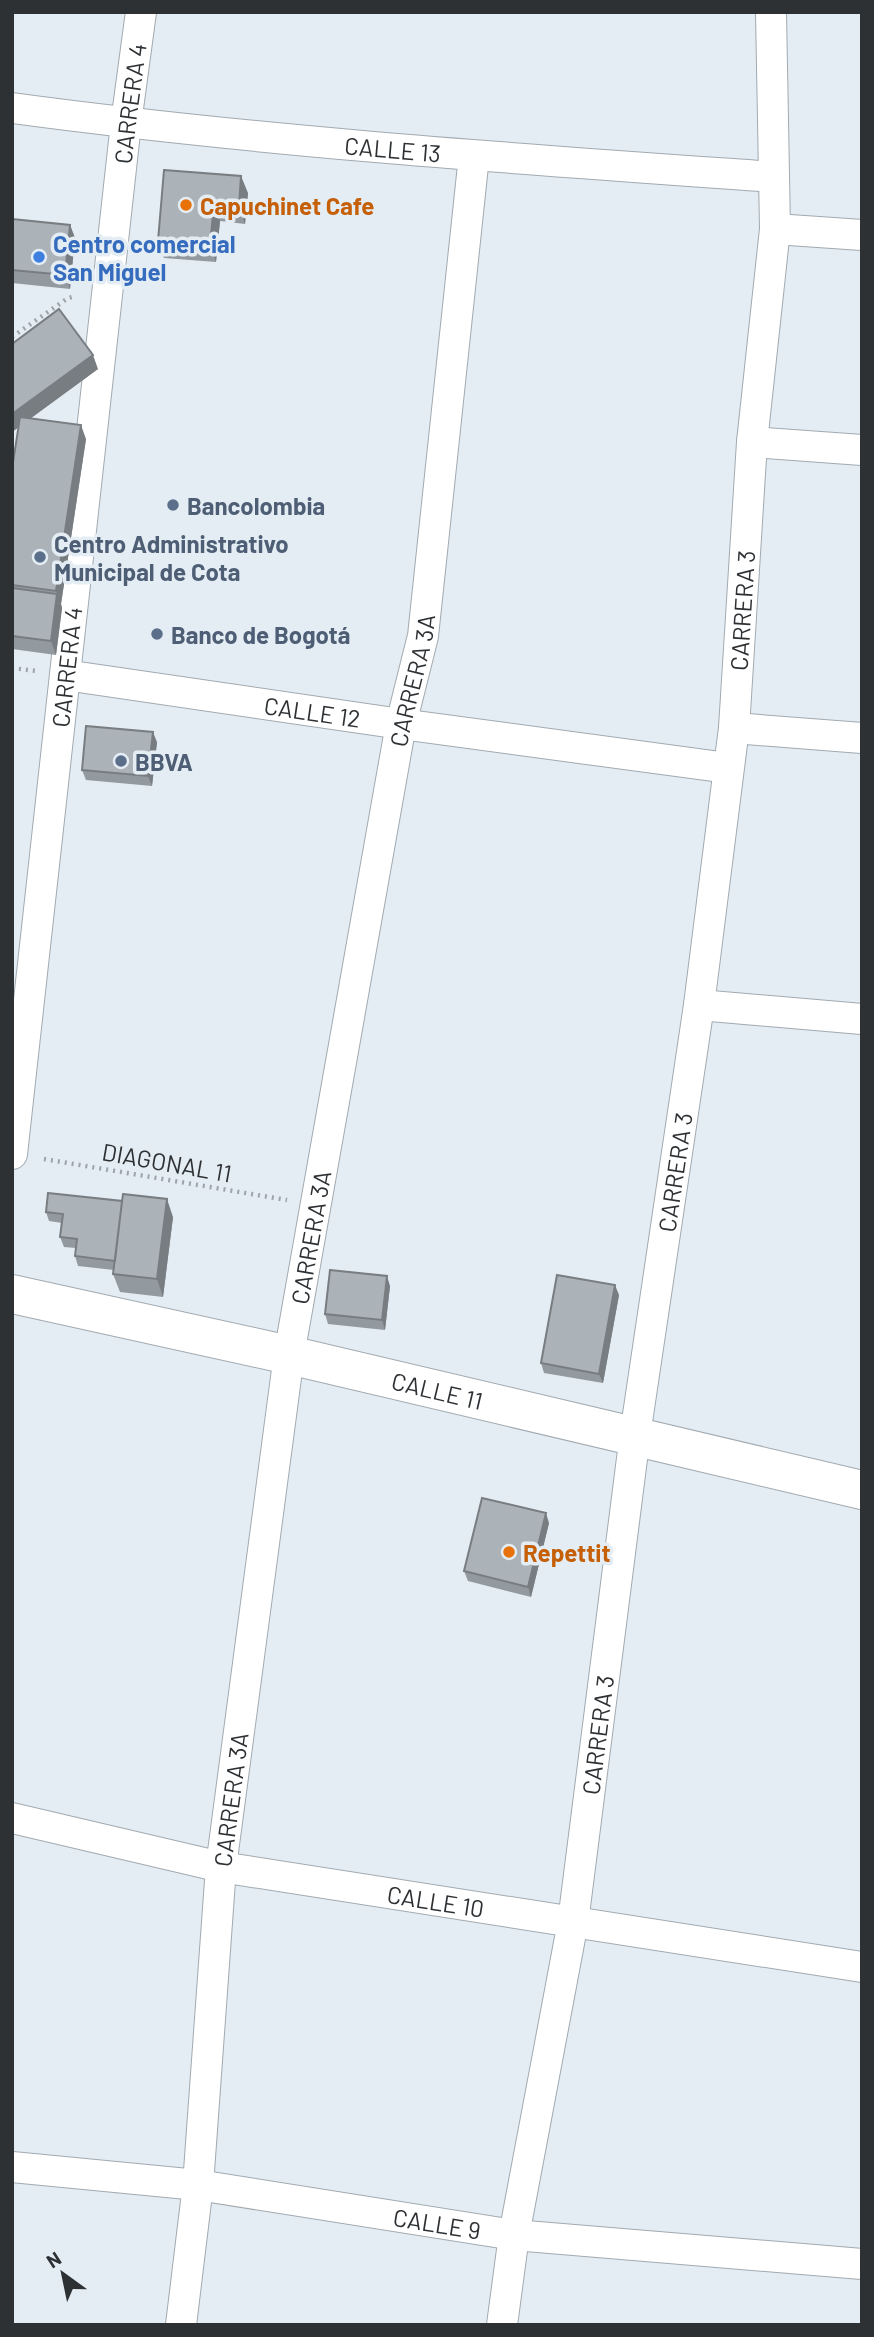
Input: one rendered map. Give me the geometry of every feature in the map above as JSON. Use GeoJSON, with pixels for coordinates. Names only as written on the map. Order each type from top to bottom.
{"type":"FeatureCollection","features":[{"type":"Feature","properties":{"kind":"main road","name":"CALLE 11"},"geometry":{"type":"LineString","coordinates":[[12,1294],[289,1355],[862,1490]]}},
{"type":"Feature","properties":{"kind":"street","name":"CARRERA 4"},"geometry":{"type":"LineString","coordinates":[[12,1154],[126,123],[141,12]]}},
{"type":"Feature","properties":{"kind":"street","name":"CARRERA 3"},"geometry":{"type":"LineString","coordinates":[[502,2325],[514,2235],[573,1922],[635,1435],[699,1005],[734,728],[752,442],[775,229],[771,12]]}},
{"type":"Feature","properties":{"kind":"street","name":"CALLE 13"},"geometry":{"type":"LineString","coordinates":[[12,108],[126,123],[474,156],[775,177]]}},
{"type":"Feature","properties":{"kind":"street","name":"CARRERA 3A"},"geometry":{"type":"LineString","coordinates":[[181,2325],[198,2185],[221,1867],[289,1355],[401,724],[423,636],[474,156]]}},
{"type":"Feature","properties":{"kind":"street"},"geometry":{"type":"LineString","coordinates":[[775,229],[862,235]]}},
{"type":"Feature","properties":{"kind":"street"},"geometry":{"type":"LineString","coordinates":[[752,442],[862,450]]}},
{"type":"Feature","properties":{"kind":"street","name":"CALLE 12"},"geometry":{"type":"LineString","coordinates":[[65,675],[728,768]]}},
{"type":"Feature","properties":{"kind":"street"},"geometry":{"type":"LineString","coordinates":[[734,728],[862,738]]}},
{"type":"Feature","properties":{"kind":"street"},"geometry":{"type":"LineString","coordinates":[[699,1005],[862,1019]]}},
{"type":"Feature","properties":{"kind":"street","name":"CALLE 10"},"geometry":{"type":"LineString","coordinates":[[12,1818],[221,1867],[862,1967]]}},
{"type":"Feature","properties":{"kind":"street","name":"CALLE 9"},"geometry":{"type":"LineString","coordinates":[[12,2167],[198,2185],[514,2235],[862,2264]]}},
{"type":"Feature","properties":{"kind":"path"},"geometry":{"type":"LineString","coordinates":[[12,337],[68,298],[108,291]]}},
{"type":"Feature","properties":{"kind":"path","name":"DIAGONAL 11"},"geometry":{"type":"LineString","coordinates":[[12,1154],[315,1205]]}},
{"type":"Feature","properties":{"kind":"building"},"geometry":{"type":"Polygon","coordinates":[[[164,170],[241,176],[239,207],[214,204],[210,245],[158,241],[164,170]]]}},
{"type":"Feature","properties":{"kind":"building"},"geometry":{"type":"Polygon","coordinates":[[[12,219],[70,225],[65,275],[12,270],[12,219]]]}},
{"type":"Feature","properties":{"kind":"building"},"geometry":{"type":"Polygon","coordinates":[[[59,309],[93,355],[12,414],[12,344],[59,309]]]}},
{"type":"Feature","properties":{"kind":"building","name":"Centro Administrativo Municipal de Cota"},"geometry":{"type":"Polygon","coordinates":[[[20,417],[81,425],[56,591],[12,585],[12,469],[20,417]]]}},
{"type":"Feature","properties":{"kind":"building"},"geometry":{"type":"Polygon","coordinates":[[[12,588],[57,594],[51,641],[12,636],[12,588]]]}},
{"type":"Feature","properties":{"kind":"building","name":"BBVA"},"geometry":{"type":"Polygon","coordinates":[[[86,726],[153,732],[148,776],[82,770],[86,726]]]}},
{"type":"Feature","properties":{"kind":"building"},"geometry":{"type":"Polygon","coordinates":[[[48,1193],[122,1201],[115,1261],[75,1256],[77,1239],[60,1237],[63,1214],[46,1212],[48,1193]]]}},
{"type":"Feature","properties":{"kind":"building"},"geometry":{"type":"Polygon","coordinates":[[[123,1194],[167,1199],[157,1279],[113,1274],[123,1194]]]}},
{"type":"Feature","properties":{"kind":"building"},"geometry":{"type":"Polygon","coordinates":[[[330,1270],[387,1276],[382,1320],[325,1314],[330,1270]]]}},
{"type":"Feature","properties":{"kind":"building"},"geometry":{"type":"Polygon","coordinates":[[[557,1275],[615,1285],[599,1374],[541,1363],[557,1275]]]}},
{"type":"Feature","properties":{"kind":"building","name":"Repettit"},"geometry":{"type":"Polygon","coordinates":[[[482,1498],[546,1513],[528,1587],[464,1571],[482,1498]]]}},
{"type":"Feature","properties":{"kind":"place","name":"Capuchinet Cafe"},"geometry":{"type":"Point","coordinates":[186,205]}},
{"type":"Feature","properties":{"kind":"place","name":"Centro comercial San Miguel"},"geometry":{"type":"Point","coordinates":[39,257]}},
{"type":"Feature","properties":{"kind":"place","name":"Bancolombia"},"geometry":{"type":"Point","coordinates":[173,505]}},
{"type":"Feature","properties":{"kind":"place","name":"Centro Administrativo Municipal de Cota"},"geometry":{"type":"Point","coordinates":[40,557]}},
{"type":"Feature","properties":{"kind":"place","name":"Banco de Bogotá"},"geometry":{"type":"Point","coordinates":[157,634]}},
{"type":"Feature","properties":{"kind":"place","name":"BBVA"},"geometry":{"type":"Point","coordinates":[121,761]}},
{"type":"Feature","properties":{"kind":"place","name":"Repettit"},"geometry":{"type":"Point","coordinates":[509,1552]}}]}
